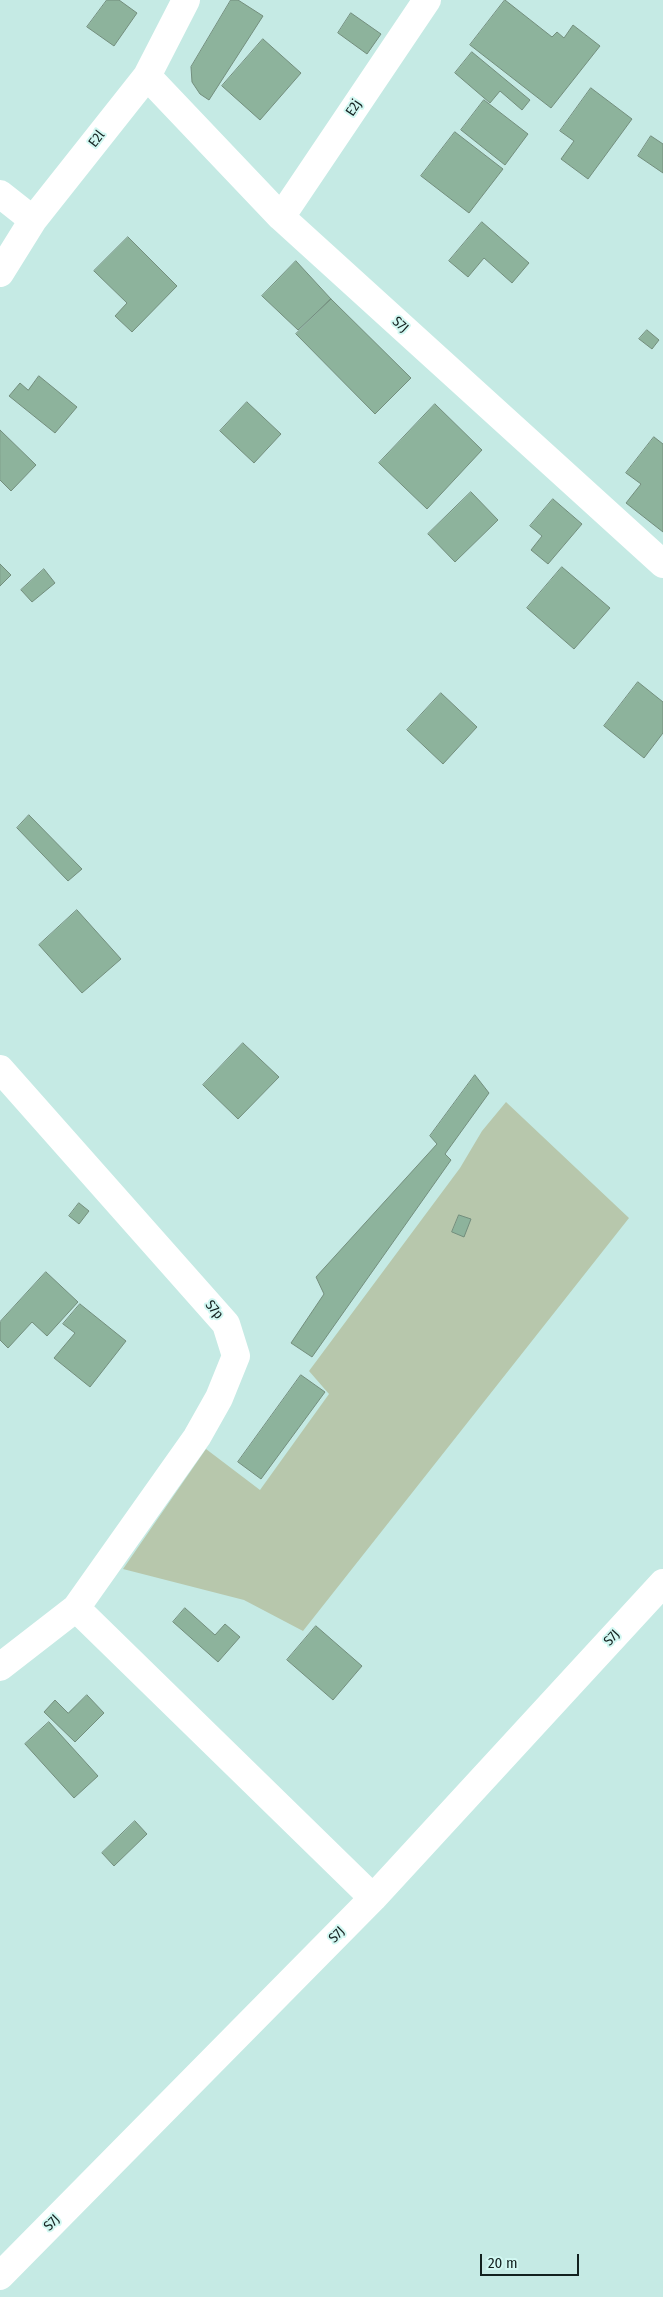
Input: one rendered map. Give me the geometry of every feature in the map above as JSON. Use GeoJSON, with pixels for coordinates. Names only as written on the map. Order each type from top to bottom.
{"type":"FeatureCollection","features":[{"type":"Feature","properties":{"kind":"street","name":"E2l"},"geometry":{"type":"LineString","coordinates":[[0,273],[33,220],[147,76],[186,0]]}},
{"type":"Feature","properties":{"kind":"street","name":"E2j"},"geometry":{"type":"LineString","coordinates":[[281,217],[428,0]]}},
{"type":"Feature","properties":{"kind":"street","name":"S7J"},"geometry":{"type":"LineString","coordinates":[[147,76],[281,217],[663,564]]}},
{"type":"Feature","properties":{"kind":"street"},"geometry":{"type":"LineString","coordinates":[[0,194],[33,220]]}},
{"type":"Feature","properties":{"kind":"street","name":"S7p"},"geometry":{"type":"LineString","coordinates":[[0,1069],[226,1324],[236,1356],[219,1398],[197,1437],[76,1608],[0,1667]]}},
{"type":"Feature","properties":{"kind":"street","name":"S7J"},"geometry":{"type":"LineString","coordinates":[[0,2276],[373,1898],[663,1584]]}},
{"type":"Feature","properties":{"kind":"street"},"geometry":{"type":"LineString","coordinates":[[76,1608],[373,1898]]}},
{"type":"Feature","properties":{"kind":"green space"},"geometry":{"type":"Polygon","coordinates":[[[506,1102],[629,1218],[303,1631],[244,1600],[123,1569],[206,1449],[260,1490],[329,1394],[309,1371],[460,1168],[482,1131],[506,1102]]]}},
{"type":"Feature","properties":{"kind":"building"},"geometry":{"type":"Polygon","coordinates":[[[107,0],[119,0],[137,13],[114,46],[87,27],[107,0]]]}},
{"type":"Feature","properties":{"kind":"building"},"geometry":{"type":"Polygon","coordinates":[[[231,0],[238,0],[263,16],[209,100],[200,94],[192,82],[191,67],[231,0]]]}},
{"type":"Feature","properties":{"kind":"building"},"geometry":{"type":"Polygon","coordinates":[[[505,0],[552,37],[557,32],[564,38],[573,25],[600,46],[551,108],[470,45],[505,0]]]}},
{"type":"Feature","properties":{"kind":"building"},"geometry":{"type":"Polygon","coordinates":[[[351,13],[381,34],[367,54],[338,33],[351,13]]]}},
{"type":"Feature","properties":{"kind":"building"},"geometry":{"type":"Polygon","coordinates":[[[263,39],[301,73],[260,120],[222,86],[263,39]]]}},
{"type":"Feature","properties":{"kind":"building"},"geometry":{"type":"Polygon","coordinates":[[[472,52],[530,100],[522,110],[500,91],[490,103],[455,73],[472,52]]]}},
{"type":"Feature","properties":{"kind":"building"},"geometry":{"type":"Polygon","coordinates":[[[591,88],[632,119],[588,179],[561,159],[574,141],[560,131],[591,88]]]}},
{"type":"Feature","properties":{"kind":"building"},"geometry":{"type":"Polygon","coordinates":[[[484,100],[528,134],[505,165],[461,130],[484,100]]]}},
{"type":"Feature","properties":{"kind":"building"},"geometry":{"type":"Polygon","coordinates":[[[455,132],[503,169],[469,213],[421,176],[455,132]]]}},
{"type":"Feature","properties":{"kind":"building"},"geometry":{"type":"Polygon","coordinates":[[[651,136],[663,144],[663,173],[638,156],[651,136]]]}},
{"type":"Feature","properties":{"kind":"building"},"geometry":{"type":"Polygon","coordinates":[[[482,222],[529,263],[512,283],[484,258],[468,277],[449,261],[482,222]]]}},
{"type":"Feature","properties":{"kind":"building"},"geometry":{"type":"Polygon","coordinates":[[[128,237],[177,286],[132,332],[115,316],[127,303],[94,271],[128,237]]]}},
{"type":"Feature","properties":{"kind":"building"},"geometry":{"type":"Polygon","coordinates":[[[296,261],[331,299],[298,330],[262,296],[296,261]]]}},
{"type":"Feature","properties":{"kind":"building"},"geometry":{"type":"Polygon","coordinates":[[[331,299],[411,378],[375,414],[296,334],[331,299]]]}},
{"type":"Feature","properties":{"kind":"building"},"geometry":{"type":"Polygon","coordinates":[[[647,330],[659,340],[652,349],[639,339],[647,330]]]}},
{"type":"Feature","properties":{"kind":"building"},"geometry":{"type":"Polygon","coordinates":[[[39,376],[77,407],[55,433],[9,396],[20,383],[28,390],[39,376]]]}},
{"type":"Feature","properties":{"kind":"building"},"geometry":{"type":"Polygon","coordinates":[[[247,402],[281,434],[254,463],[220,431],[247,402]]]}},
{"type":"Feature","properties":{"kind":"building"},"geometry":{"type":"Polygon","coordinates":[[[435,404],[482,450],[427,509],[379,463],[435,404]]]}},
{"type":"Feature","properties":{"kind":"building"},"geometry":{"type":"Polygon","coordinates":[[[0,430],[36,465],[11,491],[0,480],[0,430]]]}},
{"type":"Feature","properties":{"kind":"building"},"geometry":{"type":"Polygon","coordinates":[[[654,437],[663,444],[663,532],[626,503],[641,484],[626,473],[654,437]]]}},
{"type":"Feature","properties":{"kind":"building"},"geometry":{"type":"Polygon","coordinates":[[[471,492],[498,520],[455,562],[428,534],[471,492]]]}},
{"type":"Feature","properties":{"kind":"building"},"geometry":{"type":"Polygon","coordinates":[[[553,499],[582,524],[548,564],[531,550],[542,536],[530,526],[553,499]]]}},
{"type":"Feature","properties":{"kind":"building"},"geometry":{"type":"Polygon","coordinates":[[[0,564],[11,575],[0,586],[0,564]]]}},
{"type":"Feature","properties":{"kind":"building"},"geometry":{"type":"Polygon","coordinates":[[[562,567],[610,608],[574,649],[527,608],[562,567]]]}},
{"type":"Feature","properties":{"kind":"building"},"geometry":{"type":"Polygon","coordinates":[[[44,569],[55,583],[32,602],[21,590],[44,569]]]}},
{"type":"Feature","properties":{"kind":"building"},"geometry":{"type":"Polygon","coordinates":[[[638,682],[663,702],[663,733],[644,758],[604,726],[638,682]]]}},
{"type":"Feature","properties":{"kind":"building"},"geometry":{"type":"Polygon","coordinates":[[[441,693],[477,727],[443,764],[407,730],[441,693]]]}},
{"type":"Feature","properties":{"kind":"building"},"geometry":{"type":"Polygon","coordinates":[[[29,815],[82,869],[68,881],[17,828],[29,815]]]}},
{"type":"Feature","properties":{"kind":"building"},"geometry":{"type":"Polygon","coordinates":[[[77,910],[121,959],[82,993],[39,945],[77,910]]]}},
{"type":"Feature","properties":{"kind":"building"},"geometry":{"type":"Polygon","coordinates":[[[243,1043],[279,1077],[238,1119],[203,1085],[243,1043]]]}},
{"type":"Feature","properties":{"kind":"building"},"geometry":{"type":"Polygon","coordinates":[[[475,1075],[489,1093],[445,1154],[451,1160],[312,1357],[291,1343],[324,1294],[316,1277],[437,1144],[430,1136],[475,1075]]]}},
{"type":"Feature","properties":{"kind":"building"},"geometry":{"type":"Polygon","coordinates":[[[79,1203],[89,1211],[79,1224],[69,1216],[79,1203]]]}},
{"type":"Feature","properties":{"kind":"building"},"geometry":{"type":"Polygon","coordinates":[[[459,1215],[471,1219],[464,1237],[452,1232],[459,1215]]]}},
{"type":"Feature","properties":{"kind":"building"},"geometry":{"type":"Polygon","coordinates":[[[46,1272],[78,1302],[47,1336],[32,1322],[8,1348],[0,1340],[0,1322],[46,1272]]]}},
{"type":"Feature","properties":{"kind":"building"},"geometry":{"type":"Polygon","coordinates":[[[80,1304],[126,1341],[90,1387],[54,1358],[75,1333],[63,1324],[80,1304]]]}},
{"type":"Feature","properties":{"kind":"building"},"geometry":{"type":"Polygon","coordinates":[[[301,1375],[325,1392],[261,1479],[238,1462],[301,1375]]]}},
{"type":"Feature","properties":{"kind":"building"},"geometry":{"type":"Polygon","coordinates":[[[185,1608],[215,1635],[225,1624],[240,1637],[218,1662],[173,1622],[185,1608]]]}},
{"type":"Feature","properties":{"kind":"building"},"geometry":{"type":"Polygon","coordinates":[[[316,1626],[362,1666],[333,1700],[287,1660],[316,1626]]]}},
{"type":"Feature","properties":{"kind":"building"},"geometry":{"type":"Polygon","coordinates":[[[87,1695],[104,1713],[75,1742],[44,1712],[55,1700],[68,1713],[87,1695]]]}},
{"type":"Feature","properties":{"kind":"building"},"geometry":{"type":"Polygon","coordinates":[[[49,1722],[98,1776],[74,1798],[25,1744],[49,1722]]]}},
{"type":"Feature","properties":{"kind":"building"},"geometry":{"type":"Polygon","coordinates":[[[135,1821],[147,1834],[114,1866],[102,1853],[135,1821]]]}}]}
